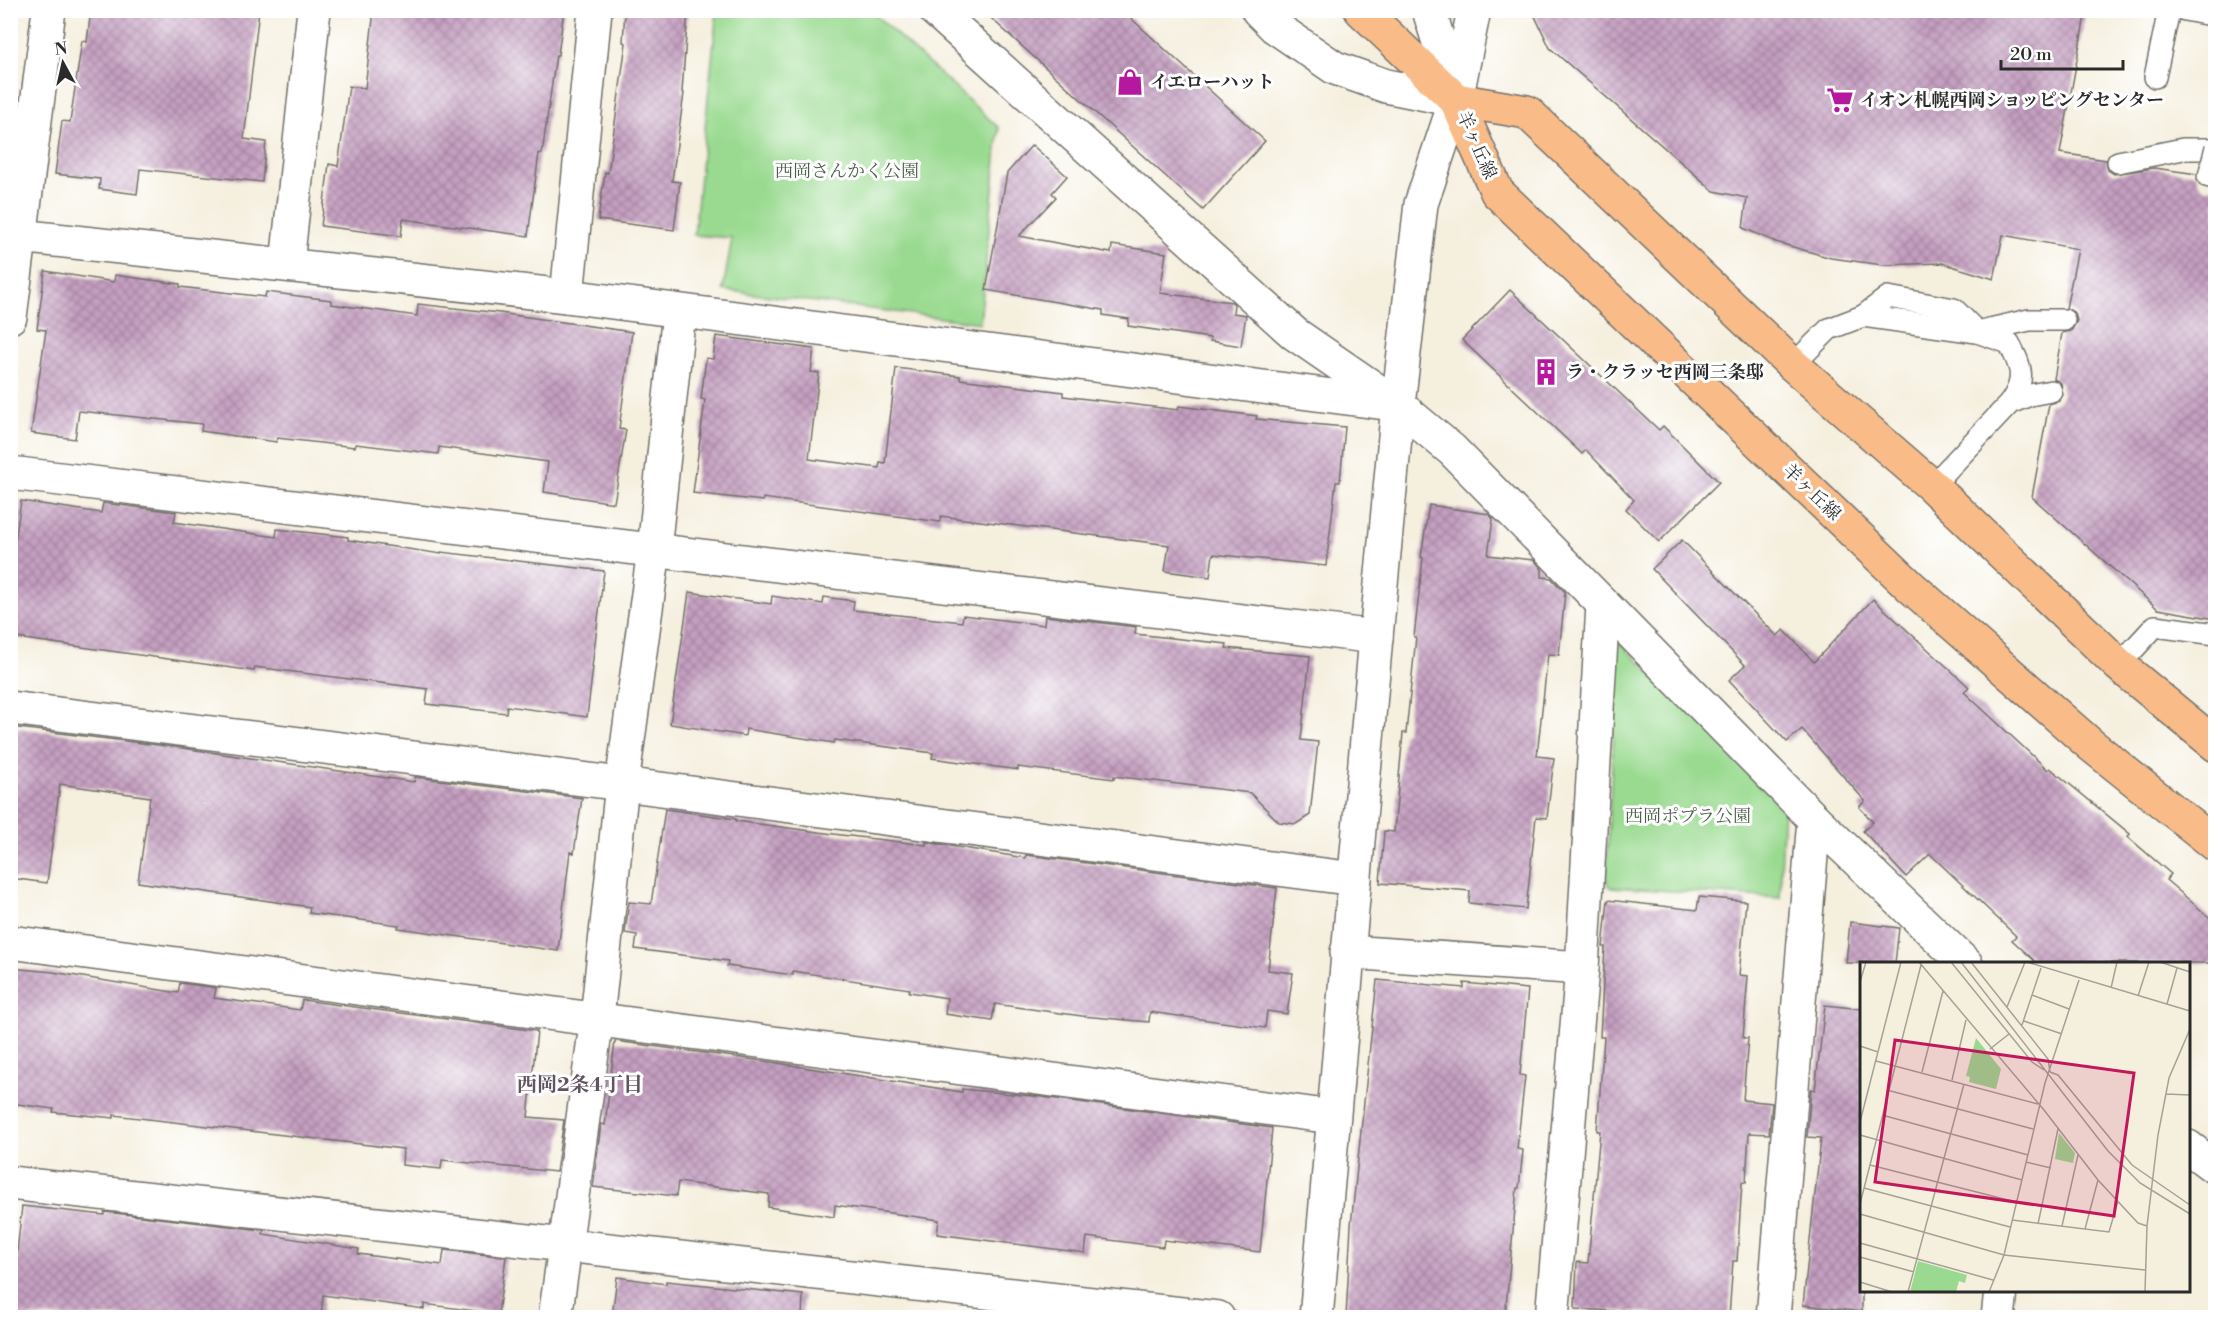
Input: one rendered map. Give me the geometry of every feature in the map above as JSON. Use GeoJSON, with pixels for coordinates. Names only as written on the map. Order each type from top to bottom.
{"type":"FeatureCollection","features":[{"type":"Feature","properties":{"kind":"main road","name":"羊ヶ丘線"},"geometry":{"type":"LineString","coordinates":[[1361,10],[1456,100],[1497,192],[1910,586],[2091,745],[2216,845]]}},
{"type":"Feature","properties":{"kind":"main road","name":"羊ヶ丘線"},"geometry":{"type":"LineString","coordinates":[[1456,100],[1527,112],[1793,365],[1932,486],[2118,665],[2216,745]]}},
{"type":"Feature","properties":{"kind":"street"},"geometry":{"type":"LineString","coordinates":[[10,317],[16,235],[49,10]]}},
{"type":"Feature","properties":{"kind":"street"},"geometry":{"type":"LineString","coordinates":[[287,264],[314,10]]}},
{"type":"Feature","properties":{"kind":"street"},"geometry":{"type":"LineString","coordinates":[[567,296],[595,10]]}},
{"type":"Feature","properties":{"kind":"street"},"geometry":{"type":"LineString","coordinates":[[935,10],[1296,334],[1398,405],[1452,450],[1814,819],[1965,962]]}},
{"type":"Feature","properties":{"kind":"street"},"geometry":{"type":"LineString","coordinates":[[1258,10],[1275,27],[1335,68],[1386,86],[1456,100]]}},
{"type":"Feature","properties":{"kind":"street"},"geometry":{"type":"LineString","coordinates":[[1429,10],[1456,100]]}},
{"type":"Feature","properties":{"kind":"street"},"geometry":{"type":"LineString","coordinates":[[1316,1317],[1376,637],[1398,405],[1421,204],[1456,100],[1474,10]]}},
{"type":"Feature","properties":{"kind":"street"},"geometry":{"type":"LineString","coordinates":[[16,235],[567,296],[1398,405]]}},
{"type":"Feature","properties":{"kind":"street"},"geometry":{"type":"LineString","coordinates":[[555,1317],[597,1018],[622,784],[654,550],[679,312]]}},
{"type":"Feature","properties":{"kind":"street"},"geometry":{"type":"LineString","coordinates":[[10,473],[1376,637]]}},
{"type":"Feature","properties":{"kind":"street"},"geometry":{"type":"LineString","coordinates":[[1552,1317],[1582,968],[1604,605]]}},
{"type":"Feature","properties":{"kind":"street"},"geometry":{"type":"LineString","coordinates":[[10,708],[1356,879]]}},
{"type":"Feature","properties":{"kind":"street"},"geometry":{"type":"LineString","coordinates":[[1773,1317],[1814,819]]}},
{"type":"Feature","properties":{"kind":"street"},"geometry":{"type":"LineString","coordinates":[[10,942],[1333,1117]]}},
{"type":"Feature","properties":{"kind":"street"},"geometry":{"type":"LineString","coordinates":[[1347,952],[1582,968]]}},
{"type":"Feature","properties":{"kind":"street"},"geometry":{"type":"LineString","coordinates":[[2190,1148],[2216,1168]]}},
{"type":"Feature","properties":{"kind":"street"},"geometry":{"type":"LineString","coordinates":[[10,1183],[1218,1317]]}},
{"type":"Feature","properties":{"kind":"street"},"geometry":{"type":"LineString","coordinates":[[1998,1317],[2001,1292]]}},
{"type":"Feature","properties":{"kind":"lane"},"geometry":{"type":"LineString","coordinates":[[2155,77],[2169,10]]}},
{"type":"Feature","properties":{"kind":"lane"},"geometry":{"type":"LineString","coordinates":[[2185,10],[2216,16]]}},
{"type":"Feature","properties":{"kind":"lane"},"geometry":{"type":"LineString","coordinates":[[2118,162],[2183,149],[2216,148],[2209,176]]}},
{"type":"Feature","properties":{"kind":"lane"},"geometry":{"type":"LineString","coordinates":[[1793,365],[1830,329],[1863,316],[1977,332],[2009,343],[2021,366],[2019,390],[2010,403],[1932,486]]}},
{"type":"Feature","properties":{"kind":"lane"},"geometry":{"type":"LineString","coordinates":[[1977,332],[2029,320],[2064,321]]}},
{"type":"Feature","properties":{"kind":"lane"},"geometry":{"type":"LineString","coordinates":[[2010,403],[2030,395],[2051,391]]}},
{"type":"Feature","properties":{"kind":"lane"},"geometry":{"type":"LineString","coordinates":[[2118,665],[2155,626],[2205,632]]}},
{"type":"Feature","properties":{"kind":"green space","name":"西岡さんかく公園"},"geometry":{"type":"Polygon","coordinates":[[[717,11],[871,11],[999,128],[980,323],[723,290],[732,238],[694,235],[717,11]]]}},
{"type":"Feature","properties":{"kind":"green space","name":"西岡ポプラ公園"},"geometry":{"type":"Polygon","coordinates":[[[1615,638],[1784,803],[1780,898],[1610,887],[1606,878],[1616,687],[1615,638]]]}},
{"type":"Feature","properties":{"kind":"building"},"geometry":{"type":"Polygon","coordinates":[[[91,10],[259,10],[244,139],[266,142],[262,182],[140,169],[137,194],[99,189],[100,179],[55,174],[62,121],[70,122],[82,41],[87,42],[91,10]]]}},
{"type":"Feature","properties":{"kind":"building"},"geometry":{"type":"Polygon","coordinates":[[[374,10],[564,10],[542,154],[539,153],[528,236],[403,219],[401,236],[321,226],[329,164],[338,166],[349,86],[365,88],[374,10]]]}},
{"type":"Feature","properties":{"kind":"building"},"geometry":{"type":"Polygon","coordinates":[[[625,10],[688,10],[682,92],[684,93],[672,181],[680,182],[674,230],[598,220],[605,172],[608,173],[626,43],[623,42],[625,10]]]}},
{"type":"Feature","properties":{"kind":"building","name":"イエローハット"},"geometry":{"type":"Polygon","coordinates":[[[982,10],[1122,10],[1265,141],[1203,210],[982,10]]]}},
{"type":"Feature","properties":{"kind":"building","name":"イオン札幌西岡ショッピングセンター"},"geometry":{"type":"Polygon","coordinates":[[[1532,10],[2086,10],[2060,153],[2106,160],[2108,170],[2114,174],[2154,168],[2197,174],[2197,180],[2201,186],[2216,187],[2216,619],[2158,609],[2032,497],[2049,404],[2059,401],[2063,395],[2061,383],[2054,379],[2062,333],[2071,331],[2077,321],[2075,313],[2066,308],[2078,249],[2003,235],[1994,279],[1942,263],[1883,265],[1831,258],[1776,242],[1743,228],[1747,198],[1714,191],[1550,48],[1532,10]]]}},
{"type":"Feature","properties":{"kind":"building"},"geometry":{"type":"Polygon","coordinates":[[[1032,145],[1067,176],[1052,193],[1056,197],[1019,236],[1111,253],[1112,245],[1166,253],[1160,293],[1232,302],[1234,304],[1233,313],[1246,315],[1241,346],[1210,341],[1210,338],[1128,326],[1129,319],[1103,315],[1103,310],[986,290],[1007,173],[1032,145]]]}},
{"type":"Feature","properties":{"kind":"building"},"geometry":{"type":"Polygon","coordinates":[[[45,271],[114,282],[115,275],[180,284],[180,287],[265,297],[266,292],[331,300],[331,304],[417,316],[418,304],[632,332],[619,429],[626,430],[614,503],[544,492],[548,462],[439,447],[438,454],[356,444],[355,447],[277,438],[276,442],[201,431],[202,424],[79,411],[75,439],[31,433],[46,330],[37,329],[45,271]]]}},
{"type":"Feature","properties":{"kind":"building"},"geometry":{"type":"Polygon","coordinates":[[[1510,290],[1659,430],[1663,426],[1719,482],[1659,542],[1626,509],[1634,500],[1586,450],[1582,454],[1462,340],[1510,290]]]}},
{"type":"Feature","properties":{"kind":"building"},"geometry":{"type":"Polygon","coordinates":[[[716,336],[814,349],[811,372],[819,373],[809,459],[879,468],[880,462],[885,463],[896,368],[1063,392],[1063,396],[1178,410],[1179,406],[1257,416],[1256,419],[1345,427],[1340,482],[1336,482],[1326,566],[1213,554],[1210,577],[1165,571],[1169,545],[941,516],[940,522],[763,498],[763,501],[693,493],[705,400],[701,399],[706,358],[713,359],[716,336]]]}},
{"type":"Feature","properties":{"kind":"building"},"geometry":{"type":"Polygon","coordinates":[[[21,501],[101,513],[103,503],[176,512],[174,522],[276,537],[277,529],[348,537],[348,540],[441,554],[441,552],[604,571],[587,717],[507,706],[506,713],[426,704],[428,689],[255,667],[254,671],[10,637],[10,576],[21,501]]]}},
{"type":"Feature","properties":{"kind":"building"},"geometry":{"type":"Polygon","coordinates":[[[1429,505],[1489,514],[1493,519],[1488,555],[1534,560],[1542,569],[1542,577],[1551,578],[1565,592],[1559,655],[1548,654],[1537,756],[1554,758],[1547,818],[1536,817],[1526,909],[1469,903],[1470,891],[1380,883],[1384,831],[1394,832],[1403,733],[1406,733],[1416,637],[1414,637],[1423,558],[1421,557],[1429,505]]]}},
{"type":"Feature","properties":{"kind":"building"},"geometry":{"type":"Polygon","coordinates":[[[1682,540],[1777,636],[1784,630],[1814,662],[1873,599],[1969,687],[1964,692],[2048,770],[2050,768],[2130,834],[2128,837],[2171,874],[2166,880],[2216,923],[2216,963],[2036,962],[2012,940],[2016,936],[1930,854],[1906,877],[1863,831],[1873,822],[1859,807],[1865,801],[1802,729],[1787,742],[1729,680],[1745,665],[1652,569],[1682,540]]]}},
{"type":"Feature","properties":{"kind":"building"},"geometry":{"type":"Polygon","coordinates":[[[689,592],[771,604],[772,596],[823,604],[824,597],[854,601],[853,610],[962,622],[963,615],[1044,625],[1045,616],[1136,627],[1135,634],[1227,644],[1226,648],[1310,656],[1301,740],[1318,742],[1310,815],[1296,824],[1279,822],[1250,793],[1114,776],[1114,779],[1018,767],[1018,770],[932,758],[933,753],[835,740],[834,743],[746,729],[745,736],[670,724],[689,592]]]}},
{"type":"Feature","properties":{"kind":"building"},"geometry":{"type":"Polygon","coordinates":[[[10,727],[182,748],[414,782],[415,777],[582,798],[574,853],[570,852],[558,951],[398,928],[399,925],[309,913],[310,907],[138,882],[150,797],[60,784],[47,883],[10,878],[10,727]]]}},
{"type":"Feature","properties":{"kind":"building"},"geometry":{"type":"Polygon","coordinates":[[[665,809],[841,835],[926,845],[926,842],[1025,858],[1026,855],[1277,888],[1268,970],[1293,973],[1287,1014],[1267,1011],[1265,1028],[1150,1012],[1149,1022],[1082,1016],[995,1004],[992,1021],[945,1014],[947,998],[909,992],[910,989],[793,971],[793,975],[727,966],[728,961],[635,949],[637,935],[625,933],[629,902],[651,904],[665,809]]]}},
{"type":"Feature","properties":{"kind":"building"},"geometry":{"type":"Polygon","coordinates":[[[1699,897],[1746,901],[1739,975],[1748,976],[1743,1038],[1748,1038],[1743,1100],[1772,1103],[1769,1134],[1749,1133],[1746,1182],[1742,1182],[1737,1261],[1733,1261],[1729,1317],[1654,1317],[1654,1313],[1575,1309],[1577,1262],[1588,1263],[1600,1131],[1597,1131],[1604,1037],[1600,1037],[1605,947],[1603,947],[1608,900],[1697,910],[1699,897]]]}},
{"type":"Feature","properties":{"kind":"building"},"geometry":{"type":"Polygon","coordinates":[[[1850,922],[1899,928],[1895,962],[1846,963],[1850,922]]]}},
{"type":"Feature","properties":{"kind":"building"},"geometry":{"type":"Polygon","coordinates":[[[10,968],[53,972],[178,993],[180,983],[210,987],[216,988],[214,998],[300,1010],[302,1000],[537,1031],[528,1117],[564,1120],[556,1172],[442,1160],[441,1169],[402,1165],[403,1149],[114,1115],[114,1118],[53,1112],[54,1109],[10,1103],[10,968]]]}},
{"type":"Feature","properties":{"kind":"building"},"geometry":{"type":"Polygon","coordinates":[[[1377,980],[1464,988],[1464,983],[1528,989],[1520,1075],[1525,1076],[1517,1149],[1523,1150],[1519,1188],[1517,1188],[1505,1317],[1346,1317],[1351,1225],[1377,980]]]}},
{"type":"Feature","properties":{"kind":"building"},"geometry":{"type":"Polygon","coordinates":[[[1825,1005],[1860,1009],[1860,1292],[1862,1292],[1862,1312],[1803,1305],[1821,1138],[1807,1137],[1811,1089],[1815,1090],[1825,1005]]]}},
{"type":"Feature","properties":{"kind":"building"},"geometry":{"type":"Polygon","coordinates":[[[615,1041],[771,1062],[962,1092],[962,1089],[1042,1097],[1272,1128],[1260,1252],[1164,1240],[1163,1247],[1087,1237],[1085,1253],[937,1234],[939,1220],[835,1205],[834,1217],[768,1207],[769,1194],[678,1182],[676,1196],[593,1187],[601,1124],[605,1125],[615,1041]]]}},
{"type":"Feature","properties":{"kind":"building"},"geometry":{"type":"Polygon","coordinates":[[[22,1206],[104,1215],[105,1212],[264,1230],[263,1234],[359,1249],[358,1254],[442,1265],[444,1250],[506,1257],[498,1314],[424,1304],[424,1309],[323,1295],[321,1317],[10,1317],[22,1206]]]}},
{"type":"Feature","properties":{"kind":"building"},"geometry":{"type":"Polygon","coordinates":[[[617,1277],[666,1284],[666,1281],[803,1295],[802,1317],[612,1317],[617,1277]]]}},
{"type":"Feature","properties":{"kind":"place","name":"イエローハット"},"geometry":{"type":"Point","coordinates":[1130,82]}},
{"type":"Feature","properties":{"kind":"place","name":"イオン札幌西岡ショッピングセンター"},"geometry":{"type":"Point","coordinates":[1840,100]}},
{"type":"Feature","properties":{"kind":"place","name":"ラ・クラッセ西岡三条邸"},"geometry":{"type":"Point","coordinates":[1546,372]}},
{"type":"Feature","properties":{"kind":"district","name":"西岡2条4丁目"},"geometry":{"type":"Point","coordinates":[580,1084]}}]}
